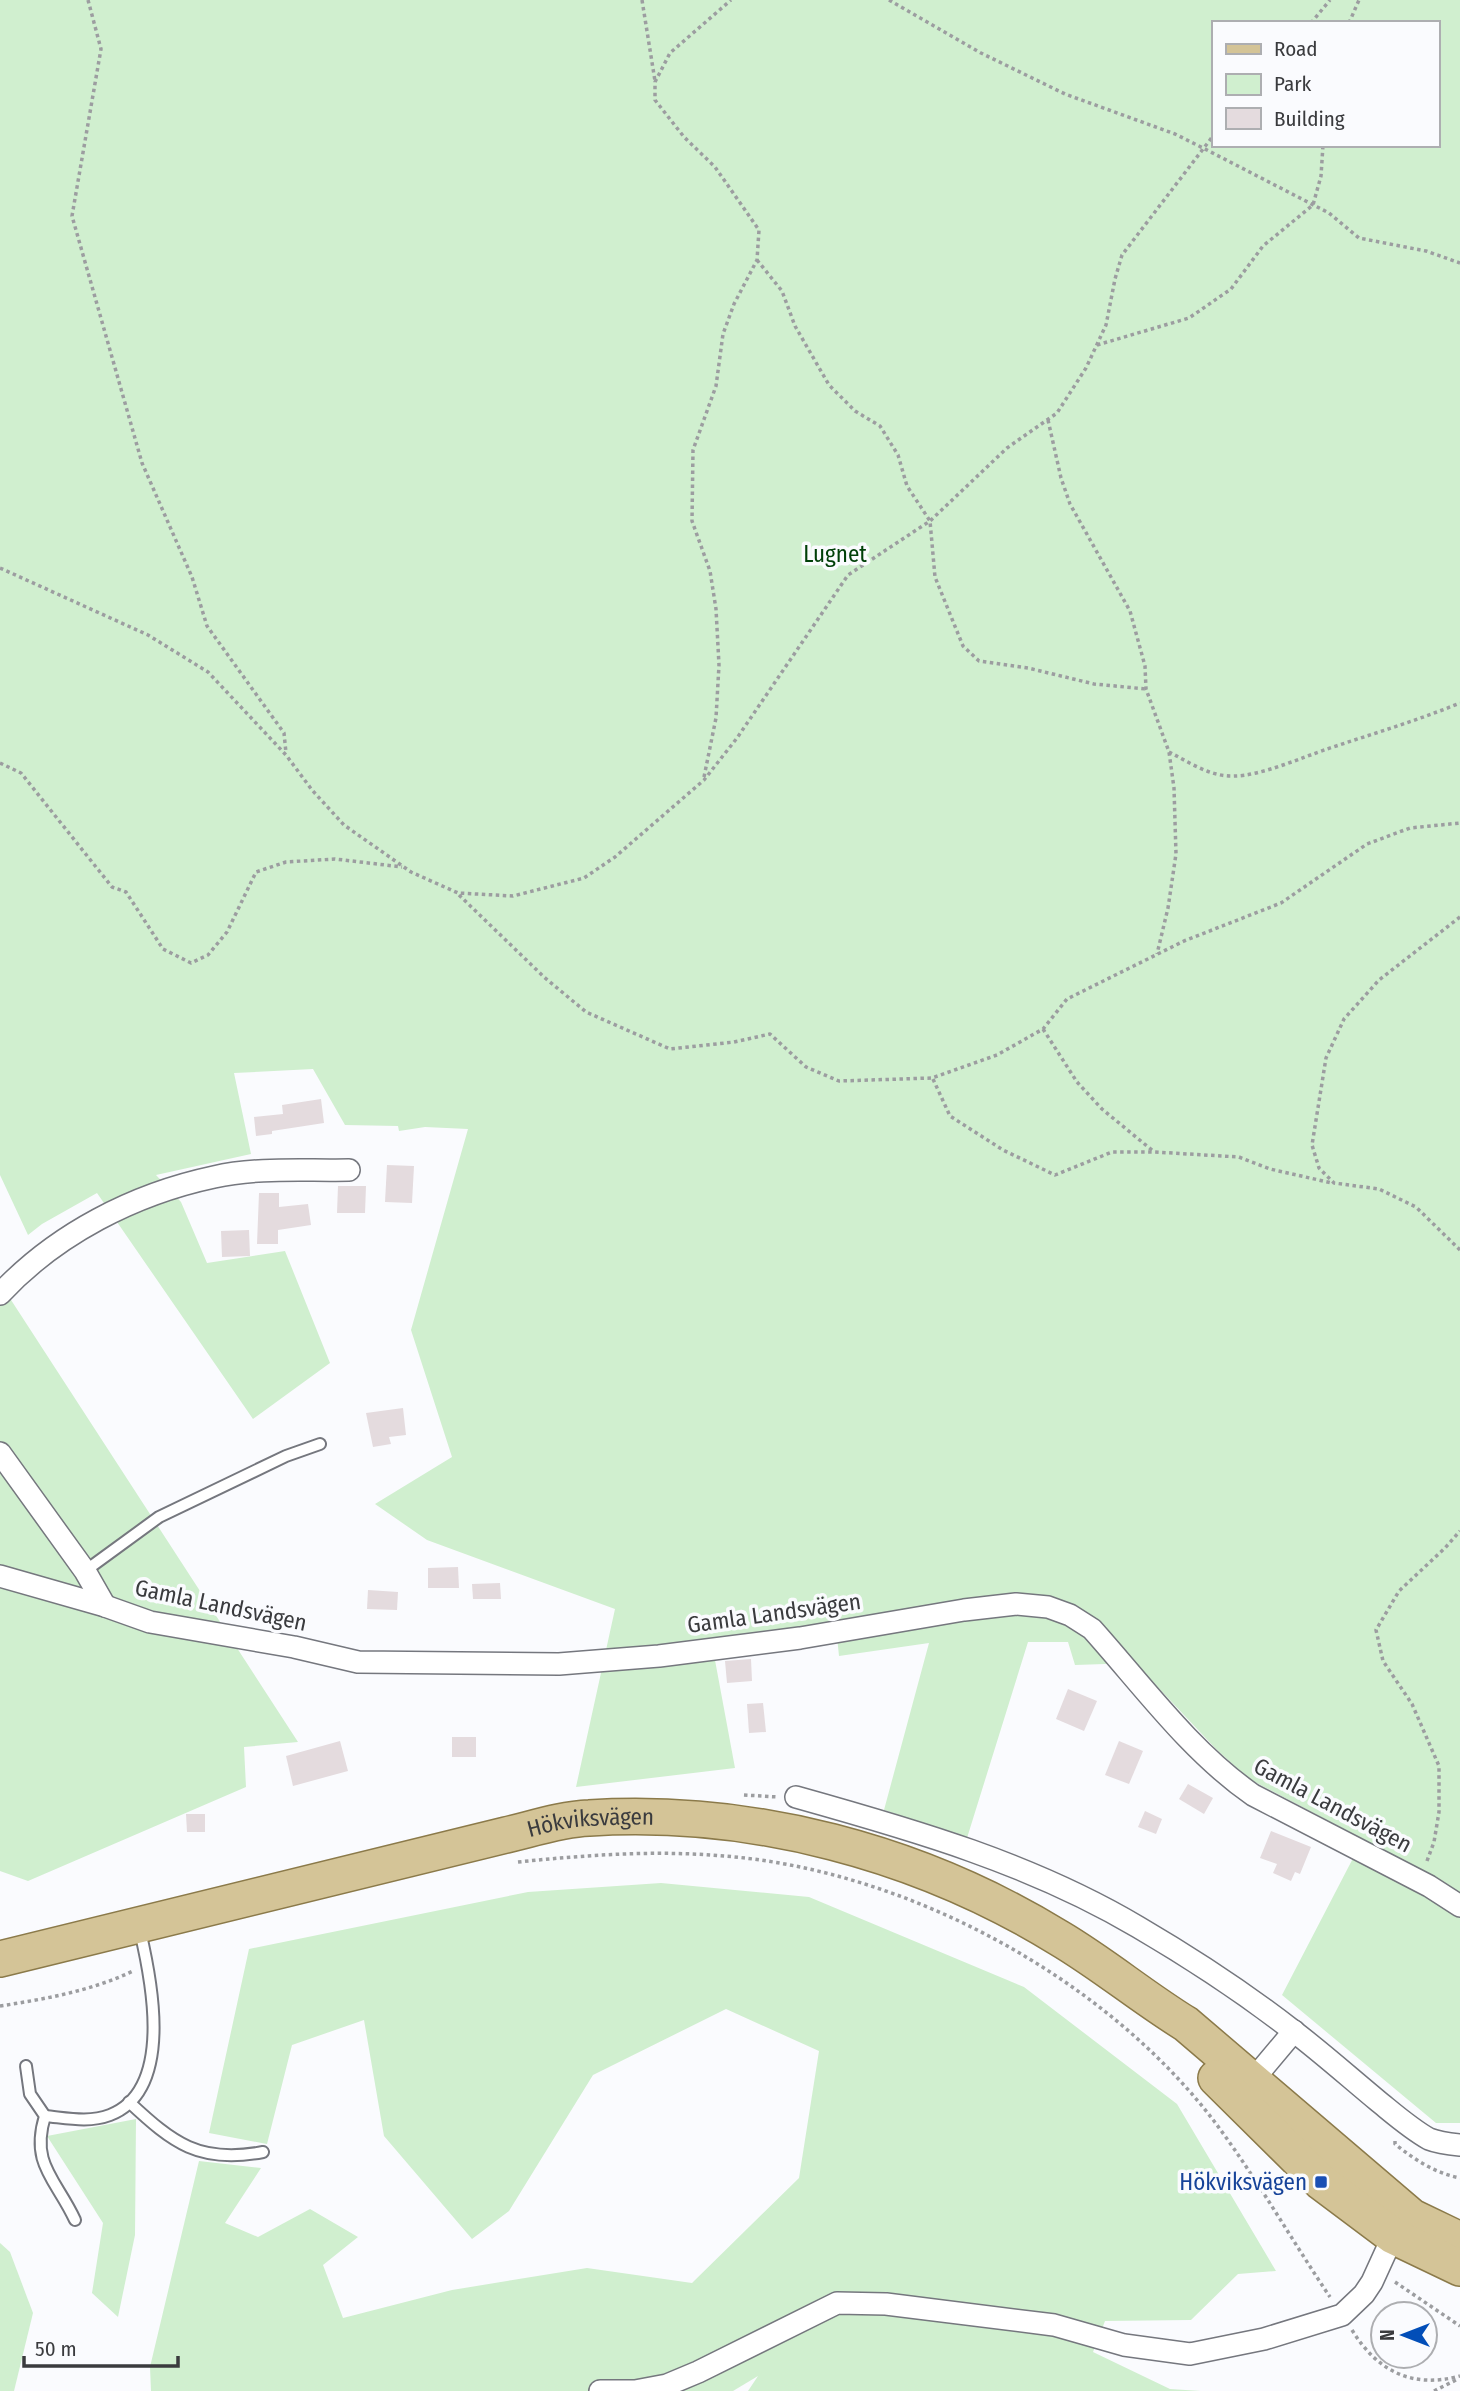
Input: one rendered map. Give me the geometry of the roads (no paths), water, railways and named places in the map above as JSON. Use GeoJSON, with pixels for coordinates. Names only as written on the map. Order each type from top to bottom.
{"type":"FeatureCollection","features":[{"type":"Feature","properties":{"kind":"main road","name":"Hökviksvägen"},"geometry":{"type":"LineString","coordinates":[[0,1959],[506,1835],[586,1818],[677,1816],[789,1830],[898,1862],[979,1893],[1059,1938],[1153,2004],[1175,2038],[1244,2089],[1321,2182],[1400,2224],[1460,2268]]}},
{"type":"Feature","properties":{"kind":"main road","name":"Hökviksvägen"},"geometry":{"type":"LineString","coordinates":[[1400,2224],[1460,2240]]}},
{"type":"Feature","properties":{"kind":"street"},"geometry":{"type":"LineString","coordinates":[[0,1294],[43,1254],[103,1215],[178,1187],[216,1176],[248,1172],[349,1170]]}},
{"type":"Feature","properties":{"kind":"street"},"geometry":{"type":"LineString","coordinates":[[0,1453],[85,1571],[105,1606]]}},
{"type":"Feature","properties":{"kind":"street","name":"Gamla Landsvägen"},"geometry":{"type":"LineString","coordinates":[[0,1576],[105,1606],[150,1622],[295,1647],[358,1662],[559,1664],[659,1656],[788,1639],[964,1610],[1016,1604],[1048,1607],[1070,1615],[1092,1629],[1210,1761],[1234,1782],[1253,1795],[1419,1881],[1460,1906]]}},
{"type":"Feature","properties":{"kind":"street"},"geometry":{"type":"LineString","coordinates":[[796,1797],[939,1839],[1063,1887],[1135,1925],[1205,1968],[1294,2031],[1402,2120],[1429,2138],[1443,2144],[1460,2146]]}},
{"type":"Feature","properties":{"kind":"street"},"geometry":{"type":"LineString","coordinates":[[1244,2089],[1294,2031]]}},
{"type":"Feature","properties":{"kind":"street"},"geometry":{"type":"LineString","coordinates":[[600,2391],[635,2391],[667,2385],[837,2303],[886,2304],[1054,2325],[1124,2345],[1190,2354],[1264,2339],[1342,2315],[1364,2294],[1400,2224]]}},
{"type":"Feature","properties":{"kind":"lane"},"geometry":{"type":"LineString","coordinates":[[85,1571],[159,1517],[286,1456],[320,1444]]}},
{"type":"Feature","properties":{"kind":"lane"},"geometry":{"type":"LineString","coordinates":[[45,2116],[91,2120],[112,2114],[129,2102],[143,2084],[152,2061],[153,2030],[148,1963],[139,1925]]}},
{"type":"Feature","properties":{"kind":"lane"},"geometry":{"type":"LineString","coordinates":[[26,2066],[30,2094],[45,2116]]}},
{"type":"Feature","properties":{"kind":"lane"},"geometry":{"type":"LineString","coordinates":[[129,2102],[163,2133],[180,2144],[216,2155],[263,2152]]}},
{"type":"Feature","properties":{"kind":"lane"},"geometry":{"type":"LineString","coordinates":[[45,2116],[39,2136],[40,2153],[49,2176],[64,2196],[75,2220]]}},
{"type":"Feature","properties":{"kind":"place","name":"Hökviksvägen"},"geometry":{"type":"Point","coordinates":[1321,2182]}},
{"type":"Feature","properties":{"kind":"park label","name":"Lugnet"},"geometry":{"type":"Point","coordinates":[835,554]}}]}
